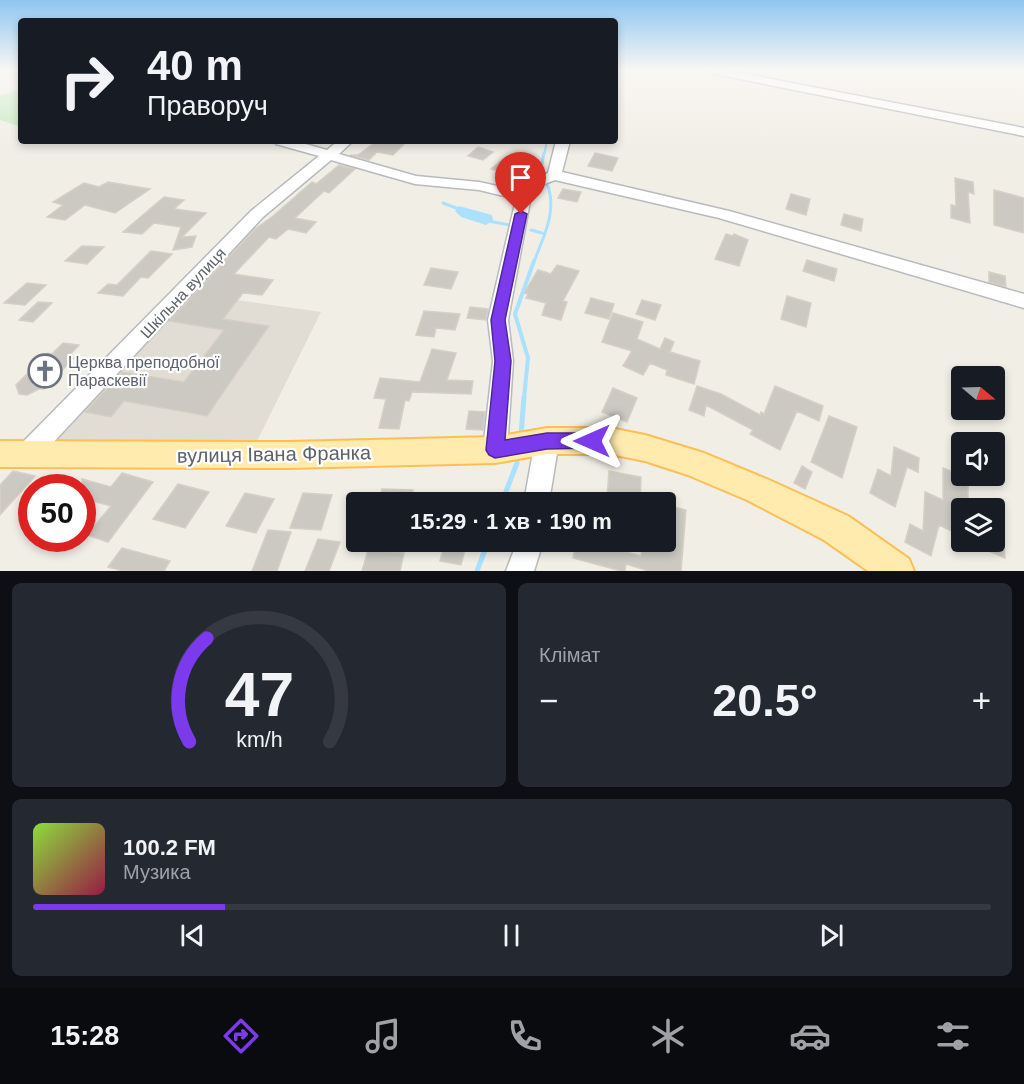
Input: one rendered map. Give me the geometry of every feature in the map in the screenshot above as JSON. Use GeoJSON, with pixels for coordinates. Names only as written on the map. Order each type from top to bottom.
{"type":"FeatureCollection","features":[{"type":"Feature","properties":{"kind":"main road","name":"вулиця Івана Франка"},"geometry":{"type":"LineString","coordinates":[[14,454],[242,456],[495,450],[547,441],[610,441],[645,448],[693,463],[758,490],[836,528],[897,571]]}},
{"type":"Feature","properties":{"kind":"street"},"geometry":{"type":"LineString","coordinates":[[845,97],[1024,132]]}},
{"type":"Feature","properties":{"kind":"street"},"geometry":{"type":"LineString","coordinates":[[292,144],[415,180],[479,186],[524,196]]}},
{"type":"Feature","properties":{"kind":"street","name":"Шкільна вулиця"},"geometry":{"type":"LineString","coordinates":[[14,454],[257,214],[342,144]]}},
{"type":"Feature","properties":{"kind":"street"},"geometry":{"type":"LineString","coordinates":[[554,175],[562,144]]}},
{"type":"Feature","properties":{"kind":"street"},"geometry":{"type":"LineString","coordinates":[[495,450],[503,361],[498,320],[524,196],[534,183],[554,175],[723,214],[1024,301]]}},
{"type":"Feature","properties":{"kind":"street"},"geometry":{"type":"LineString","coordinates":[[538,492],[547,441]]}},
{"type":"Feature","properties":{"kind":"street"},"geometry":{"type":"LineString","coordinates":[[520,571],[527,552]]}},
{"type":"Feature","properties":{"kind":"shaded area"},"geometry":{"type":"Polygon","coordinates":[[[186,293],[321,312],[257,441],[55,441],[186,293]]]}},
{"type":"Feature","properties":{"kind":"green space"},"geometry":{"type":"Polygon","coordinates":[[[0,97],[18,97],[18,126],[0,120],[0,97]]]}},
{"type":"Feature","properties":{"kind":"water"},"geometry":{"type":"Polygon","coordinates":[[[459,206],[492,215],[493,220],[486,225],[461,217],[455,211],[459,206]]]}},
{"type":"Feature","properties":{"kind":"building"},"geometry":{"type":"Polygon","coordinates":[[[373,144],[404,144],[393,155],[377,152],[369,160],[350,155],[358,155],[373,144]]]}},
{"type":"Feature","properties":{"kind":"building"},"geometry":{"type":"Polygon","coordinates":[[[478,147],[493,152],[483,160],[468,156],[478,147]]]}},
{"type":"Feature","properties":{"kind":"building"},"geometry":{"type":"Polygon","coordinates":[[[595,153],[618,158],[612,171],[588,166],[595,153]]]}},
{"type":"Feature","properties":{"kind":"building"},"geometry":{"type":"Polygon","coordinates":[[[503,159],[517,163],[505,173],[491,169],[503,159]]]}},
{"type":"Feature","properties":{"kind":"building"},"geometry":{"type":"Polygon","coordinates":[[[339,165],[355,169],[329,193],[324,191],[295,218],[316,222],[306,233],[288,229],[276,239],[269,237],[234,274],[273,280],[262,295],[243,293],[223,319],[269,326],[207,416],[124,401],[111,417],[85,412],[122,372],[184,382],[224,330],[169,321],[255,229],[312,182],[316,184],[339,165]]]}},
{"type":"Feature","properties":{"kind":"building"},"geometry":{"type":"Polygon","coordinates":[[[955,178],[973,182],[974,194],[968,192],[970,223],[951,218],[951,205],[956,206],[955,178]]]}},
{"type":"Feature","properties":{"kind":"building"},"geometry":{"type":"Polygon","coordinates":[[[108,182],[150,189],[115,213],[85,205],[65,220],[47,217],[63,205],[53,202],[84,183],[99,187],[108,182]]]}},
{"type":"Feature","properties":{"kind":"building"},"geometry":{"type":"Polygon","coordinates":[[[563,189],[581,192],[577,202],[558,198],[563,189]]]}},
{"type":"Feature","properties":{"kind":"building"},"geometry":{"type":"Polygon","coordinates":[[[994,190],[1024,198],[1024,233],[994,225],[994,190]]]}},
{"type":"Feature","properties":{"kind":"building"},"geometry":{"type":"Polygon","coordinates":[[[791,194],[810,199],[806,215],[786,209],[791,194]]]}},
{"type":"Feature","properties":{"kind":"building"},"geometry":{"type":"Polygon","coordinates":[[[164,197],[184,200],[174,209],[206,213],[182,237],[196,236],[192,247],[173,250],[181,227],[154,223],[142,234],[123,232],[164,197]]]}},
{"type":"Feature","properties":{"kind":"building"},"geometry":{"type":"Polygon","coordinates":[[[844,214],[863,219],[861,231],[841,225],[844,214]]]}},
{"type":"Feature","properties":{"kind":"building"},"geometry":{"type":"Polygon","coordinates":[[[726,234],[733,236],[734,234],[748,240],[739,266],[715,259],[726,234]]]}},
{"type":"Feature","properties":{"kind":"building"},"geometry":{"type":"Polygon","coordinates":[[[82,246],[104,247],[87,264],[65,261],[82,246]]]}},
{"type":"Feature","properties":{"kind":"building"},"geometry":{"type":"Polygon","coordinates":[[[151,251],[172,254],[148,278],[141,277],[123,296],[98,293],[108,284],[117,285],[151,251]]]}},
{"type":"Feature","properties":{"kind":"building"},"geometry":{"type":"Polygon","coordinates":[[[807,260],[837,269],[834,281],[803,271],[807,260]]]}},
{"type":"Feature","properties":{"kind":"building"},"geometry":{"type":"Polygon","coordinates":[[[557,265],[579,271],[563,301],[567,302],[561,320],[542,315],[546,303],[526,298],[528,294],[524,293],[538,270],[551,274],[557,265]]]}},
{"type":"Feature","properties":{"kind":"building"},"geometry":{"type":"Polygon","coordinates":[[[431,268],[458,272],[451,289],[424,285],[431,268]]]}},
{"type":"Feature","properties":{"kind":"building"},"geometry":{"type":"Polygon","coordinates":[[[989,272],[1005,276],[1006,287],[989,282],[989,272]]]}},
{"type":"Feature","properties":{"kind":"building"},"geometry":{"type":"Polygon","coordinates":[[[27,283],[46,285],[25,305],[4,303],[27,283]]]}},
{"type":"Feature","properties":{"kind":"building"},"geometry":{"type":"Polygon","coordinates":[[[787,296],[811,303],[806,327],[781,319],[787,296]]]}},
{"type":"Feature","properties":{"kind":"building"},"geometry":{"type":"Polygon","coordinates":[[[591,298],[614,304],[609,319],[585,313],[591,298]]]}},
{"type":"Feature","properties":{"kind":"building"},"geometry":{"type":"Polygon","coordinates":[[[642,300],[661,305],[655,320],[636,314],[642,300]]]}},
{"type":"Feature","properties":{"kind":"building"},"geometry":{"type":"Polygon","coordinates":[[[38,302],[52,303],[33,322],[19,320],[38,302]]]}},
{"type":"Feature","properties":{"kind":"building"},"geometry":{"type":"Polygon","coordinates":[[[470,307],[488,309],[486,320],[467,318],[470,307]]]}},
{"type":"Feature","properties":{"kind":"building"},"geometry":{"type":"Polygon","coordinates":[[[424,311],[460,314],[455,330],[436,328],[434,337],[416,335],[424,311]]]}},
{"type":"Feature","properties":{"kind":"building"},"geometry":{"type":"Polygon","coordinates":[[[613,313],[643,322],[637,339],[660,349],[665,338],[674,342],[670,352],[700,361],[694,384],[666,375],[667,370],[650,363],[643,375],[623,366],[632,351],[602,342],[613,313]]]}},
{"type":"Feature","properties":{"kind":"building","name":"Церква преподобної Параскевії"},"geometry":{"type":"Polygon","coordinates":[[[63,343],[79,345],[68,357],[74,358],[44,389],[27,395],[19,394],[16,385],[48,353],[52,354],[63,343]]]}},
{"type":"Feature","properties":{"kind":"building"},"geometry":{"type":"Polygon","coordinates":[[[432,349],[456,353],[447,380],[473,381],[471,394],[412,392],[409,401],[405,400],[399,429],[379,428],[386,399],[374,398],[380,378],[420,382],[432,349]]]}},
{"type":"Feature","properties":{"kind":"building"},"geometry":{"type":"Polygon","coordinates":[[[697,386],[721,394],[760,415],[761,412],[764,414],[775,386],[823,406],[819,421],[797,411],[780,450],[750,434],[753,430],[706,405],[704,416],[689,410],[697,386]]]}},
{"type":"Feature","properties":{"kind":"building"},"geometry":{"type":"Polygon","coordinates":[[[613,388],[637,398],[627,422],[602,412],[613,388]]]}},
{"type":"Feature","properties":{"kind":"building"},"geometry":{"type":"Polygon","coordinates":[[[469,411],[485,412],[483,430],[466,429],[469,411]]]}},
{"type":"Feature","properties":{"kind":"building"},"geometry":{"type":"Polygon","coordinates":[[[829,416],[857,427],[842,478],[811,462],[829,416]]]}},
{"type":"Feature","properties":{"kind":"building"},"geometry":{"type":"Polygon","coordinates":[[[894,447],[919,458],[918,472],[907,467],[895,507],[870,493],[878,469],[891,476],[894,447]]]}},
{"type":"Feature","properties":{"kind":"building"},"geometry":{"type":"Polygon","coordinates":[[[802,466],[812,472],[805,489],[794,483],[802,466]]]}},
{"type":"Feature","properties":{"kind":"building"},"geometry":{"type":"Polygon","coordinates":[[[943,468],[951,471],[951,486],[968,486],[968,498],[951,498],[951,531],[939,525],[931,556],[905,542],[910,524],[923,531],[925,492],[943,500],[943,468]]]}},
{"type":"Feature","properties":{"kind":"building"},"geometry":{"type":"Polygon","coordinates":[[[13,471],[26,474],[18,474],[18,495],[0,515],[0,485],[13,471]]]}},
{"type":"Feature","properties":{"kind":"building"},"geometry":{"type":"Polygon","coordinates":[[[609,471],[641,477],[640,492],[607,492],[609,471]]]}},
{"type":"Feature","properties":{"kind":"building"},"geometry":{"type":"Polygon","coordinates":[[[122,473],[153,482],[108,542],[96,538],[96,524],[111,506],[96,502],[96,483],[111,487],[122,473]]]}},
{"type":"Feature","properties":{"kind":"building"},"geometry":{"type":"Polygon","coordinates":[[[178,484],[209,492],[185,528],[153,519],[178,484]]]}},
{"type":"Feature","properties":{"kind":"building"},"geometry":{"type":"Polygon","coordinates":[[[382,489],[413,490],[413,492],[381,492],[382,489]]]}},
{"type":"Feature","properties":{"kind":"building"},"geometry":{"type":"Polygon","coordinates":[[[245,493],[274,499],[256,533],[226,526],[245,493]]]}},
{"type":"Feature","properties":{"kind":"building"},"geometry":{"type":"Polygon","coordinates":[[[303,493],[332,495],[321,530],[290,528],[303,493]]]}},
{"type":"Feature","properties":{"kind":"building"},"geometry":{"type":"Polygon","coordinates":[[[676,508],[686,510],[681,571],[649,571],[626,564],[625,571],[621,571],[573,558],[574,552],[626,552],[641,556],[642,552],[676,552],[676,508]]]}},
{"type":"Feature","properties":{"kind":"building"},"geometry":{"type":"Polygon","coordinates":[[[268,530],[291,532],[277,571],[252,571],[268,530]]]}},
{"type":"Feature","properties":{"kind":"building"},"geometry":{"type":"Polygon","coordinates":[[[318,539],[340,542],[329,571],[305,571],[318,539]]]}},
{"type":"Feature","properties":{"kind":"building"},"geometry":{"type":"Polygon","coordinates":[[[122,548],[170,561],[164,571],[123,571],[108,567],[122,548]]]}},
{"type":"Feature","properties":{"kind":"building"},"geometry":{"type":"Polygon","coordinates":[[[367,552],[404,553],[400,571],[362,571],[367,552]]]}},
{"type":"Feature","properties":{"kind":"building"},"geometry":{"type":"Polygon","coordinates":[[[442,552],[464,552],[461,565],[440,561],[442,552]]]}},
{"type":"Feature","properties":{"kind":"building"},"geometry":{"type":"Polygon","coordinates":[[[991,552],[1005,552],[1005,558],[991,552]]]}},
{"type":"Feature","properties":{"kind":"waterway"},"geometry":{"type":"LineString","coordinates":[[544,155],[546,144]]}},
{"type":"Feature","properties":{"kind":"waterway"},"geometry":{"type":"LineString","coordinates":[[540,173],[544,153]]}},
{"type":"Feature","properties":{"kind":"waterway"},"geometry":{"type":"LineString","coordinates":[[534,262],[550,213],[550,192],[546,182]]}},
{"type":"Feature","properties":{"kind":"waterway"},"geometry":{"type":"LineString","coordinates":[[443,203],[459,209]]}},
{"type":"Feature","properties":{"kind":"waterway"},"geometry":{"type":"LineString","coordinates":[[488,221],[510,225]]}},
{"type":"Feature","properties":{"kind":"waterway"},"geometry":{"type":"LineString","coordinates":[[531,230],[542,233]]}},
{"type":"Feature","properties":{"kind":"waterway"},"geometry":{"type":"LineString","coordinates":[[524,398],[528,358],[515,314],[534,261]]}},
{"type":"Feature","properties":{"kind":"waterway"},"geometry":{"type":"LineString","coordinates":[[521,435],[524,397]]}},
{"type":"Feature","properties":{"kind":"waterway"},"geometry":{"type":"LineString","coordinates":[[506,492],[517,463]]}},
{"type":"Feature","properties":{"kind":"waterway"},"geometry":{"type":"LineString","coordinates":[[477,571],[484,552]]}},
{"type":"Feature","properties":{"kind":"place","name":"Церква преподобної Параскевії"},"geometry":{"type":"Point","coordinates":[45,371]}},
{"type":"Feature","properties":{"kind":"route"},"geometry":{"type":"LineString","coordinates":[[521,214],[498,320],[503,361],[495,450],[547,441],[592,441]]}}]}
